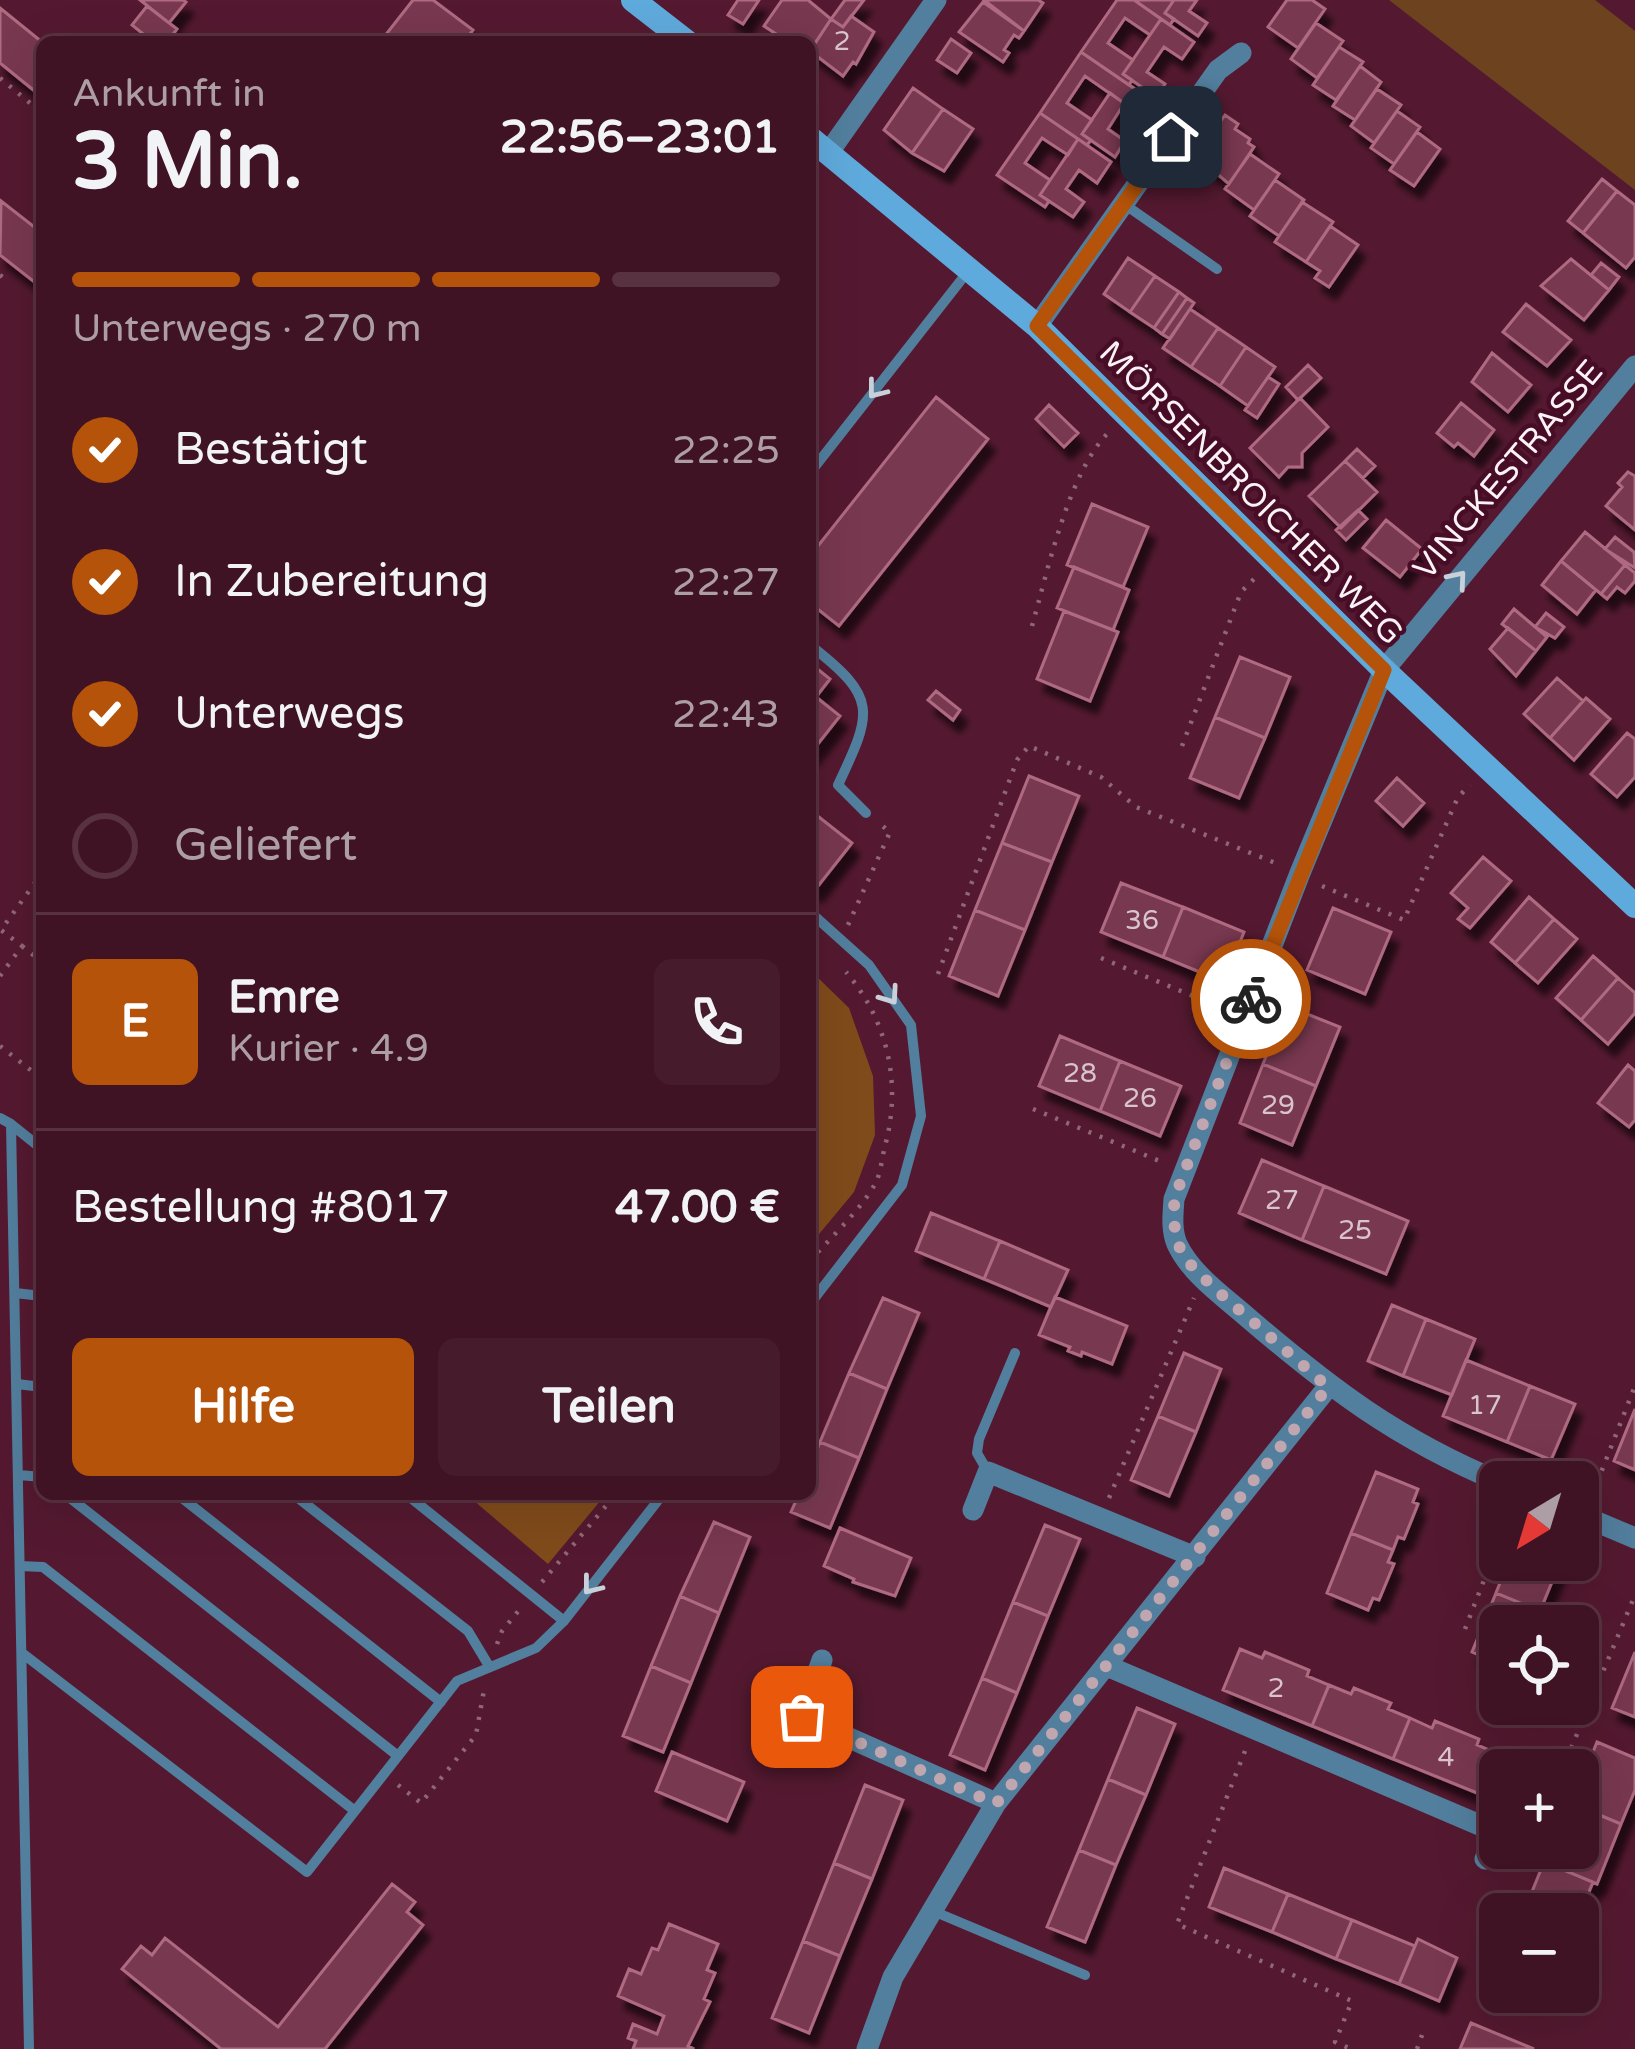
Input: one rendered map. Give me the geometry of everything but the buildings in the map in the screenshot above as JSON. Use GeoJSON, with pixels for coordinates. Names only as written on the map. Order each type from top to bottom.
{"type":"FeatureCollection","features":[{"type":"Feature","properties":{"kind":"street"},"geometry":{"type":"LineString","coordinates":[[633,0],[679,36]]}},
{"type":"Feature","properties":{"kind":"street"},"geometry":{"type":"LineString","coordinates":[[819,145],[936,0]]}},
{"type":"Feature","properties":{"kind":"street"},"geometry":{"type":"LineString","coordinates":[[1037,326],[1218,70],[1241,53]]}},
{"type":"Feature","properties":{"kind":"street","name":"MÖRSENBROICHER WEG"},"geometry":{"type":"LineString","coordinates":[[819,145],[1037,326],[1384,670],[1635,906]]}},
{"type":"Feature","properties":{"kind":"street","name":"VINCKESTRASSE"},"geometry":{"type":"LineString","coordinates":[[1479,1474],[1443,1459],[1328,1387],[1203,1277],[1175,1239],[1174,1199],[1299,874],[1384,670],[1635,366]]}},
{"type":"Feature","properties":{"kind":"street"},"geometry":{"type":"LineString","coordinates":[[867,2049],[893,1977],[996,1804],[1328,1387]]}},
{"type":"Feature","properties":{"kind":"street"},"geometry":{"type":"LineString","coordinates":[[973,1510],[988,1472],[1195,1557]]}},
{"type":"Feature","properties":{"kind":"street"},"geometry":{"type":"LineString","coordinates":[[1599,1523],[1635,1538]]}},
{"type":"Feature","properties":{"kind":"street"},"geometry":{"type":"LineString","coordinates":[[822,1660],[802,1717],[996,1804]]}},
{"type":"Feature","properties":{"kind":"street"},"geometry":{"type":"LineString","coordinates":[[1107,1666],[1479,1825]]}},
{"type":"Feature","properties":{"kind":"lane"},"geometry":{"type":"LineString","coordinates":[[1124,204],[1217,269]]}},
{"type":"Feature","properties":{"kind":"lane"},"geometry":{"type":"LineString","coordinates":[[816,465],[971,268]]}},
{"type":"Feature","properties":{"kind":"lane"},"geometry":{"type":"LineString","coordinates":[[816,650],[844,671],[864,699],[863,732],[838,785],[866,813]]}},
{"type":"Feature","properties":{"kind":"lane"},"geometry":{"type":"LineString","coordinates":[[816,917],[869,965],[911,1025],[921,1116],[902,1185],[816,1296]]}},
{"type":"Feature","properties":{"kind":"lane"},"geometry":{"type":"LineString","coordinates":[[4,1118],[36,1144]]}},
{"type":"Feature","properties":{"kind":"lane"},"geometry":{"type":"LineString","coordinates":[[4,1118],[15,1293],[28,2049]]}},
{"type":"Feature","properties":{"kind":"lane"},"geometry":{"type":"LineString","coordinates":[[15,1293],[36,1295]]}},
{"type":"Feature","properties":{"kind":"lane"},"geometry":{"type":"LineString","coordinates":[[988,1472],[976,1453],[979,1439],[1015,1353]]}},
{"type":"Feature","properties":{"kind":"lane"},"geometry":{"type":"LineString","coordinates":[[17,1384],[36,1386]]}},
{"type":"Feature","properties":{"kind":"lane"},"geometry":{"type":"LineString","coordinates":[[19,1475],[36,1477]]}},
{"type":"Feature","properties":{"kind":"lane"},"geometry":{"type":"LineString","coordinates":[[73,1500],[398,1756]]}},
{"type":"Feature","properties":{"kind":"lane"},"geometry":{"type":"LineString","coordinates":[[186,1500],[441,1702]]}},
{"type":"Feature","properties":{"kind":"lane"},"geometry":{"type":"LineString","coordinates":[[301,1500],[468,1631],[489,1666]]}},
{"type":"Feature","properties":{"kind":"lane"},"geometry":{"type":"LineString","coordinates":[[413,1500],[564,1621]]}},
{"type":"Feature","properties":{"kind":"lane"},"geometry":{"type":"LineString","coordinates":[[22,1653],[307,1872],[457,1681],[536,1648],[564,1621],[657,1500]]}},
{"type":"Feature","properties":{"kind":"lane"},"geometry":{"type":"LineString","coordinates":[[20,1566],[43,1567],[355,1811]]}},
{"type":"Feature","properties":{"kind":"lane"},"geometry":{"type":"LineString","coordinates":[[930,1910],[1084,1975]]}},
{"type":"Feature","properties":{"kind":"path"},"geometry":{"type":"LineString","coordinates":[[0,78],[36,108]]}},
{"type":"Feature","properties":{"kind":"path"},"geometry":{"type":"LineString","coordinates":[[1032,626],[1057,539],[1092,448],[1127,414]]}},
{"type":"Feature","properties":{"kind":"path"},"geometry":{"type":"LineString","coordinates":[[1182,746],[1241,592],[1273,560]]}},
{"type":"Feature","properties":{"kind":"path"},"geometry":{"type":"LineString","coordinates":[[938,974],[1017,760],[1029,746],[1101,777],[1136,807],[1404,920],[1459,797],[1486,768]]}},
{"type":"Feature","properties":{"kind":"path"},"geometry":{"type":"LineString","coordinates":[[842,938],[890,832],[866,813]]}},
{"type":"Feature","properties":{"kind":"path"},"geometry":{"type":"LineString","coordinates":[[36,881],[1,930],[36,957]]}},
{"type":"Feature","properties":{"kind":"path"},"geometry":{"type":"LineString","coordinates":[[0,976],[22,946]]}},
{"type":"Feature","properties":{"kind":"path"},"geometry":{"type":"LineString","coordinates":[[1101,958],[1244,1017]]}},
{"type":"Feature","properties":{"kind":"path"},"geometry":{"type":"LineString","coordinates":[[816,1254],[876,1183],[889,1132],[894,1080],[884,1037],[863,993],[839,965]]}},
{"type":"Feature","properties":{"kind":"path"},"geometry":{"type":"LineString","coordinates":[[0,1046],[36,1074]]}},
{"type":"Feature","properties":{"kind":"path"},"geometry":{"type":"LineString","coordinates":[[1033,1109],[1184,1171]]}},
{"type":"Feature","properties":{"kind":"path"},"geometry":{"type":"LineString","coordinates":[[1100,1518],[1203,1277]]}},
{"type":"Feature","properties":{"kind":"path"},"geometry":{"type":"LineString","coordinates":[[1599,1473],[1635,1386]]}},
{"type":"Feature","properties":{"kind":"path"},"geometry":{"type":"LineString","coordinates":[[1465,1629],[1484,1581]]}},
{"type":"Feature","properties":{"kind":"path"},"geometry":{"type":"LineString","coordinates":[[1571,1749],[1635,1595]]}},
{"type":"Feature","properties":{"kind":"path"},"geometry":{"type":"LineString","coordinates":[[1254,1728],[1177,1924],[1352,2001],[1335,2042],[1351,2049]]}},
{"type":"Feature","properties":{"kind":"path"},"geometry":{"type":"LineString","coordinates":[[1418,2049],[1422,2036]]}},
{"type":"Feature","properties":{"kind":"shaded area"},"geometry":{"type":"Polygon","coordinates":[[[1389,0],[1595,0],[1635,31],[1635,190],[1389,0]]]}},
{"type":"Feature","properties":{"kind":"shaded area"},"geometry":{"type":"Polygon","coordinates":[[[816,976],[849,1008],[873,1076],[875,1135],[854,1192],[816,1238],[816,976]]]}},
{"type":"Feature","properties":{"kind":"shaded area"},"geometry":{"type":"Polygon","coordinates":[[[473,1500],[601,1500],[548,1564],[473,1500]]]}},
{"type":"Feature","properties":{"kind":"way so far"},"geometry":{"type":"LineString","coordinates":[[802,1717],[996,1804],[1328,1387],[1214,1288],[1188,1262],[1175,1239],[1174,1199],[1251,999]]}},
{"type":"Feature","properties":{"kind":"route"},"geometry":{"type":"LineString","coordinates":[[1171,137],[1037,326],[1384,670],[1251,999]]}}]}
